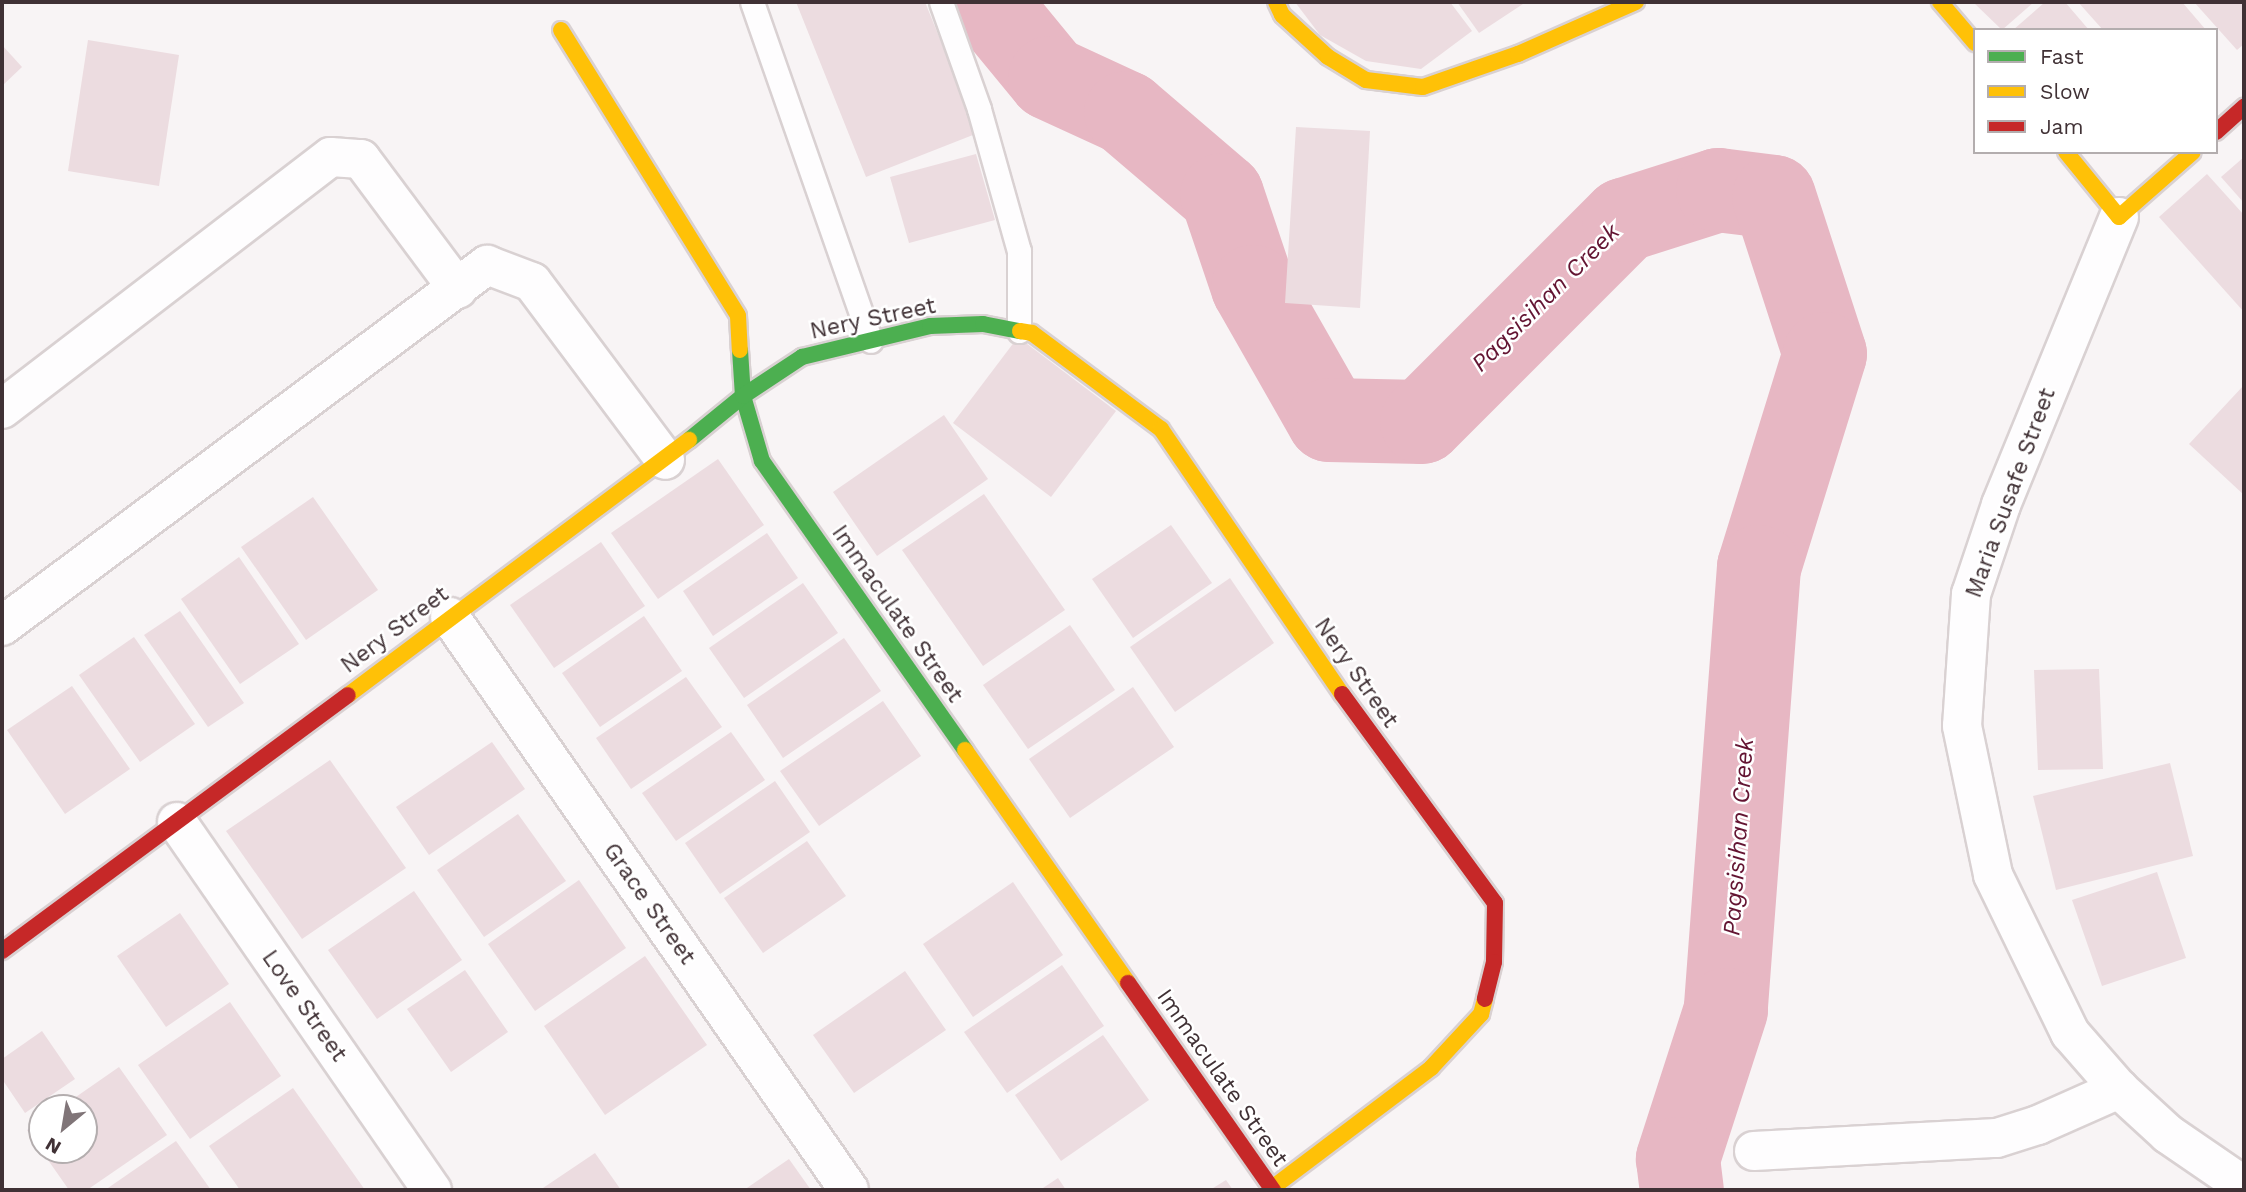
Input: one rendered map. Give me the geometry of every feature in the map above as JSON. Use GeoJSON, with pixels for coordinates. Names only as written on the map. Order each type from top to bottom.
{"type":"FeatureCollection","features":[{"type":"Feature","properties":{"kind":"street"},"geometry":{"type":"LineString","coordinates":[[1276,2],[1282,15],[1328,58],[1366,80],[1423,87],[1518,54],[1636,2]]}},
{"type":"Feature","properties":{"kind":"street"},"geometry":{"type":"LineString","coordinates":[[1940,2],[1973,41]]}},
{"type":"Feature","properties":{"kind":"street","name":"Immaculate Street"},"geometry":{"type":"LineString","coordinates":[[561,30],[738,316],[743,396],[762,461],[1272,1189]]}},
{"type":"Feature","properties":{"kind":"street"},"geometry":{"type":"LineString","coordinates":[[2218,130],[2244,107]]}},
{"type":"Feature","properties":{"kind":"street"},"geometry":{"type":"LineString","coordinates":[[2068,154],[2119,217],[2191,154]]}},
{"type":"Feature","properties":{"kind":"street"},"geometry":{"type":"LineString","coordinates":[[2,409],[331,157],[361,159],[458,289]]}},
{"type":"Feature","properties":{"kind":"street","name":"Maria Susafe Street"},"geometry":{"type":"LineString","coordinates":[[2119,217],[2001,505],[1971,594],[1962,726],[1993,875],[2070,1033],[2119,1089],[2168,1134],[2244,1186]]}},
{"type":"Feature","properties":{"kind":"street"},"geometry":{"type":"LineString","coordinates":[[2,626],[487,265],[532,282],[665,460]]}},
{"type":"Feature","properties":{"kind":"street","name":"Nery Street"},"geometry":{"type":"LineString","coordinates":[[2,951],[665,460],[743,396],[802,357],[930,326],[983,324],[1032,333],[1161,429],[1355,713],[1495,903],[1494,962],[1481,1014],[1431,1068],[1272,1189]]}},
{"type":"Feature","properties":{"kind":"street","name":"Grace Street"},"geometry":{"type":"LineString","coordinates":[[450,617],[849,1190]]}},
{"type":"Feature","properties":{"kind":"street","name":"Love Street"},"geometry":{"type":"LineString","coordinates":[[177,822],[432,1190]]}},
{"type":"Feature","properties":{"kind":"street"},"geometry":{"type":"LineString","coordinates":[[1754,1151],[1997,1138],[2038,1125],[2119,1089]]}},
{"type":"Feature","properties":{"kind":"lane"},"geometry":{"type":"LineString","coordinates":[[752,2],[871,341]]}},
{"type":"Feature","properties":{"kind":"lane"},"geometry":{"type":"LineString","coordinates":[[941,2],[979,109],[1019,251],[1020,331]]}},
{"type":"Feature","properties":{"kind":"building"},"geometry":{"type":"Polygon","coordinates":[[[796,2],[925,2],[978,133],[866,177],[796,2]]]}},
{"type":"Feature","properties":{"kind":"building"},"geometry":{"type":"Polygon","coordinates":[[[1295,2],[1450,2],[1472,31],[1421,69],[1366,61],[1320,35],[1295,2]]]}},
{"type":"Feature","properties":{"kind":"building"},"geometry":{"type":"Polygon","coordinates":[[[1457,2],[1526,2],[1479,33],[1457,2]]]}},
{"type":"Feature","properties":{"kind":"building"},"geometry":{"type":"Polygon","coordinates":[[[1973,2],[2034,2],[2004,28],[2000,28],[1973,2]]]}},
{"type":"Feature","properties":{"kind":"building"},"geometry":{"type":"Polygon","coordinates":[[[2045,2],[2065,2],[2087,28],[2015,28],[2045,2]]]}},
{"type":"Feature","properties":{"kind":"building"},"geometry":{"type":"Polygon","coordinates":[[[2078,2],[2182,2],[2204,28],[2101,28],[2078,2]]]}},
{"type":"Feature","properties":{"kind":"building"},"geometry":{"type":"Polygon","coordinates":[[[2194,2],[2244,2],[2244,44],[2237,50],[2194,2]]]}},
{"type":"Feature","properties":{"kind":"building"},"geometry":{"type":"Polygon","coordinates":[[[88,40],[179,55],[159,186],[68,171],[88,40]]]}},
{"type":"Feature","properties":{"kind":"building"},"geometry":{"type":"Polygon","coordinates":[[[2,45],[22,67],[2,86],[2,45]]]}},
{"type":"Feature","properties":{"kind":"building"},"geometry":{"type":"Polygon","coordinates":[[[1296,127],[1370,131],[1360,308],[1285,303],[1296,127]]]}},
{"type":"Feature","properties":{"kind":"building"},"geometry":{"type":"Polygon","coordinates":[[[976,154],[995,220],[909,243],[890,177],[976,154]]]}},
{"type":"Feature","properties":{"kind":"building"},"geometry":{"type":"Polygon","coordinates":[[[2244,157],[2244,203],[2221,177],[2244,157]]]}},
{"type":"Feature","properties":{"kind":"building"},"geometry":{"type":"Polygon","coordinates":[[[2207,174],[2244,215],[2244,312],[2159,217],[2207,174]]]}},
{"type":"Feature","properties":{"kind":"building"},"geometry":{"type":"Polygon","coordinates":[[[1018,337],[1116,411],[1051,497],[953,423],[1018,337]]]}},
{"type":"Feature","properties":{"kind":"building"},"geometry":{"type":"Polygon","coordinates":[[[2244,385],[2244,495],[2189,444],[2244,385]]]}},
{"type":"Feature","properties":{"kind":"building"},"geometry":{"type":"Polygon","coordinates":[[[944,415],[988,479],[877,556],[833,492],[944,415]]]}},
{"type":"Feature","properties":{"kind":"building"},"geometry":{"type":"Polygon","coordinates":[[[718,459],[764,525],[658,599],[611,533],[718,459]]]}},
{"type":"Feature","properties":{"kind":"building"},"geometry":{"type":"Polygon","coordinates":[[[984,494],[1065,610],[983,666],[902,550],[984,494]]]}},
{"type":"Feature","properties":{"kind":"building"},"geometry":{"type":"Polygon","coordinates":[[[313,497],[378,590],[306,640],[241,547],[313,497]]]}},
{"type":"Feature","properties":{"kind":"building"},"geometry":{"type":"Polygon","coordinates":[[[1171,525],[1212,583],[1133,638],[1092,579],[1171,525]]]}},
{"type":"Feature","properties":{"kind":"building"},"geometry":{"type":"Polygon","coordinates":[[[767,533],[798,578],[713,636],[683,591],[767,533]]]}},
{"type":"Feature","properties":{"kind":"building"},"geometry":{"type":"Polygon","coordinates":[[[601,542],[645,606],[554,668],[510,605],[601,542]]]}},
{"type":"Feature","properties":{"kind":"building"},"geometry":{"type":"Polygon","coordinates":[[[239,557],[299,644],[240,684],[181,599],[239,557]]]}},
{"type":"Feature","properties":{"kind":"building"},"geometry":{"type":"Polygon","coordinates":[[[1230,578],[1274,643],[1175,712],[1130,647],[1230,578]]]}},
{"type":"Feature","properties":{"kind":"building"},"geometry":{"type":"Polygon","coordinates":[[[803,583],[838,633],[744,698],[709,648],[803,583]]]}},
{"type":"Feature","properties":{"kind":"building"},"geometry":{"type":"Polygon","coordinates":[[[180,611],[244,703],[208,727],[144,635],[180,611]]]}},
{"type":"Feature","properties":{"kind":"building"},"geometry":{"type":"Polygon","coordinates":[[[644,616],[682,671],[600,727],[562,673],[644,616]]]}},
{"type":"Feature","properties":{"kind":"building"},"geometry":{"type":"Polygon","coordinates":[[[1070,625],[1115,690],[1028,749],[983,685],[1070,625]]]}},
{"type":"Feature","properties":{"kind":"building"},"geometry":{"type":"Polygon","coordinates":[[[134,637],[195,724],[140,762],[79,675],[134,637]]]}},
{"type":"Feature","properties":{"kind":"building"},"geometry":{"type":"Polygon","coordinates":[[[844,638],[881,691],[783,758],[747,705],[844,638]]]}},
{"type":"Feature","properties":{"kind":"building"},"geometry":{"type":"Polygon","coordinates":[[[2099,669],[2103,769],[2038,770],[2034,670],[2099,669]]]}},
{"type":"Feature","properties":{"kind":"building"},"geometry":{"type":"Polygon","coordinates":[[[686,677],[722,727],[631,789],[596,738],[686,677]]]}},
{"type":"Feature","properties":{"kind":"building"},"geometry":{"type":"Polygon","coordinates":[[[72,686],[130,769],[65,814],[7,730],[72,686]]]}},
{"type":"Feature","properties":{"kind":"building"},"geometry":{"type":"Polygon","coordinates":[[[1133,687],[1174,747],[1070,818],[1029,759],[1133,687]]]}},
{"type":"Feature","properties":{"kind":"building"},"geometry":{"type":"Polygon","coordinates":[[[883,701],[921,756],[819,826],[780,771],[883,701]]]}},
{"type":"Feature","properties":{"kind":"building"},"geometry":{"type":"Polygon","coordinates":[[[731,732],[765,780],[676,841],[642,793],[731,732]]]}},
{"type":"Feature","properties":{"kind":"building"},"geometry":{"type":"Polygon","coordinates":[[[492,742],[525,789],[429,855],[396,807],[492,742]]]}},
{"type":"Feature","properties":{"kind":"building"},"geometry":{"type":"Polygon","coordinates":[[[330,760],[406,868],[302,939],[226,831],[330,760]]]}},
{"type":"Feature","properties":{"kind":"building"},"geometry":{"type":"Polygon","coordinates":[[[2170,763],[2193,856],[2056,890],[2033,796],[2170,763]]]}},
{"type":"Feature","properties":{"kind":"building"},"geometry":{"type":"Polygon","coordinates":[[[775,781],[810,832],[720,894],[685,843],[775,781]]]}},
{"type":"Feature","properties":{"kind":"building"},"geometry":{"type":"Polygon","coordinates":[[[518,814],[566,881],[484,937],[437,870],[518,814]]]}},
{"type":"Feature","properties":{"kind":"building"},"geometry":{"type":"Polygon","coordinates":[[[807,841],[846,896],[763,953],[724,898],[807,841]]]}},
{"type":"Feature","properties":{"kind":"building"},"geometry":{"type":"Polygon","coordinates":[[[2157,872],[2186,958],[2102,986],[2072,900],[2157,872]]]}},
{"type":"Feature","properties":{"kind":"building"},"geometry":{"type":"Polygon","coordinates":[[[579,880],[626,948],[535,1011],[488,944],[579,880]]]}},
{"type":"Feature","properties":{"kind":"building"},"geometry":{"type":"Polygon","coordinates":[[[1013,882],[1063,955],[973,1017],[923,944],[1013,882]]]}},
{"type":"Feature","properties":{"kind":"building"},"geometry":{"type":"Polygon","coordinates":[[[414,891],[462,960],[377,1019],[328,950],[414,891]]]}},
{"type":"Feature","properties":{"kind":"building"},"geometry":{"type":"Polygon","coordinates":[[[180,913],[229,984],[166,1027],[117,956],[180,913]]]}},
{"type":"Feature","properties":{"kind":"building"},"geometry":{"type":"Polygon","coordinates":[[[645,956],[707,1045],[605,1115],[544,1026],[645,956]]]}},
{"type":"Feature","properties":{"kind":"building"},"geometry":{"type":"Polygon","coordinates":[[[1062,965],[1104,1026],[1007,1093],[964,1032],[1062,965]]]}},
{"type":"Feature","properties":{"kind":"building"},"geometry":{"type":"Polygon","coordinates":[[[465,970],[508,1032],[451,1072],[407,1009],[465,970]]]}},
{"type":"Feature","properties":{"kind":"building"},"geometry":{"type":"Polygon","coordinates":[[[905,971],[946,1030],[854,1093],[813,1035],[905,971]]]}},
{"type":"Feature","properties":{"kind":"building"},"geometry":{"type":"Polygon","coordinates":[[[230,1002],[281,1076],[190,1139],[138,1065],[230,1002]]]}},
{"type":"Feature","properties":{"kind":"building"},"geometry":{"type":"Polygon","coordinates":[[[42,1031],[75,1079],[53,1094],[28,1094],[28,1111],[25,1113],[2,1079],[2,1059],[42,1031]]]}},
{"type":"Feature","properties":{"kind":"building"},"geometry":{"type":"Polygon","coordinates":[[[1103,1035],[1149,1100],[1061,1161],[1015,1095],[1103,1035]]]}},
{"type":"Feature","properties":{"kind":"building"},"geometry":{"type":"Polygon","coordinates":[[[119,1067],[167,1135],[87,1190],[69,1190],[51,1164],[98,1164],[98,1094],[80,1094],[119,1067]]]}},
{"type":"Feature","properties":{"kind":"building"},"geometry":{"type":"Polygon","coordinates":[[[293,1088],[365,1190],[240,1190],[209,1146],[293,1088]]]}},
{"type":"Feature","properties":{"kind":"building"},"geometry":{"type":"Polygon","coordinates":[[[176,1141],[211,1190],[105,1190],[176,1141]]]}},
{"type":"Feature","properties":{"kind":"building"},"geometry":{"type":"Polygon","coordinates":[[[595,1153],[621,1190],[540,1190],[595,1153]]]}},
{"type":"Feature","properties":{"kind":"building"},"geometry":{"type":"Polygon","coordinates":[[[789,1159],[811,1190],[744,1190],[789,1159]]]}},
{"type":"Feature","properties":{"kind":"building"},"geometry":{"type":"Polygon","coordinates":[[[1058,1178],[1066,1190],[1040,1190],[1058,1178]]]}},
{"type":"Feature","properties":{"kind":"building"},"geometry":{"type":"Polygon","coordinates":[[[1226,1180],[1233,1190],[1210,1190],[1226,1180]]]}},
{"type":"Feature","properties":{"kind":"waterway","name":"Pagsisihan Creek"},"geometry":{"type":"LineString","coordinates":[[995,2],[1004,22],[1050,78],[1126,113],[1222,195],[1253,287],[1329,420],[1422,422],[1624,220],[1718,190],[1774,197],[1825,354],[1759,567],[1726,1010],[1678,1159],[1682,1190]]}},
{"type":"Feature","properties":{"kind":"traffic: fast"},"geometry":{"type":"LineString","coordinates":[[689,440],[743,396],[802,357],[930,326],[983,324],[1020,331]]}},
{"type":"Feature","properties":{"kind":"traffic: fast"},"geometry":{"type":"LineString","coordinates":[[740,350],[743,396],[762,461],[965,750]]}},
{"type":"Feature","properties":{"kind":"traffic: slow"},"geometry":{"type":"LineString","coordinates":[[1276,2],[1282,15],[1328,57],[1366,80],[1423,87],[1518,54],[1636,2]]}},
{"type":"Feature","properties":{"kind":"traffic: slow"},"geometry":{"type":"LineString","coordinates":[[1940,2],[1973,41]]}},
{"type":"Feature","properties":{"kind":"traffic: slow"},"geometry":{"type":"LineString","coordinates":[[561,30],[738,316],[740,350]]}},
{"type":"Feature","properties":{"kind":"traffic: slow"},"geometry":{"type":"LineString","coordinates":[[2068,154],[2119,217],[2191,154]]}},
{"type":"Feature","properties":{"kind":"traffic: slow"},"geometry":{"type":"LineString","coordinates":[[1020,331],[1032,333],[1161,429],[1342,694]]}},
{"type":"Feature","properties":{"kind":"traffic: slow"},"geometry":{"type":"LineString","coordinates":[[348,695],[689,440]]}},
{"type":"Feature","properties":{"kind":"traffic: slow"},"geometry":{"type":"LineString","coordinates":[[965,750],[1128,983]]}},
{"type":"Feature","properties":{"kind":"traffic: slow"},"geometry":{"type":"LineString","coordinates":[[1272,1188],[1431,1068],[1481,1014],[1485,999]]}},
{"type":"Feature","properties":{"kind":"traffic: jam"},"geometry":{"type":"LineString","coordinates":[[2218,130],[2244,107]]}},
{"type":"Feature","properties":{"kind":"traffic: jam"},"geometry":{"type":"LineString","coordinates":[[1342,694],[1495,903],[1494,962],[1485,999]]}},
{"type":"Feature","properties":{"kind":"traffic: jam"},"geometry":{"type":"LineString","coordinates":[[2,951],[348,695]]}},
{"type":"Feature","properties":{"kind":"traffic: jam"},"geometry":{"type":"LineString","coordinates":[[1128,983],[1273,1190]]}}]}
